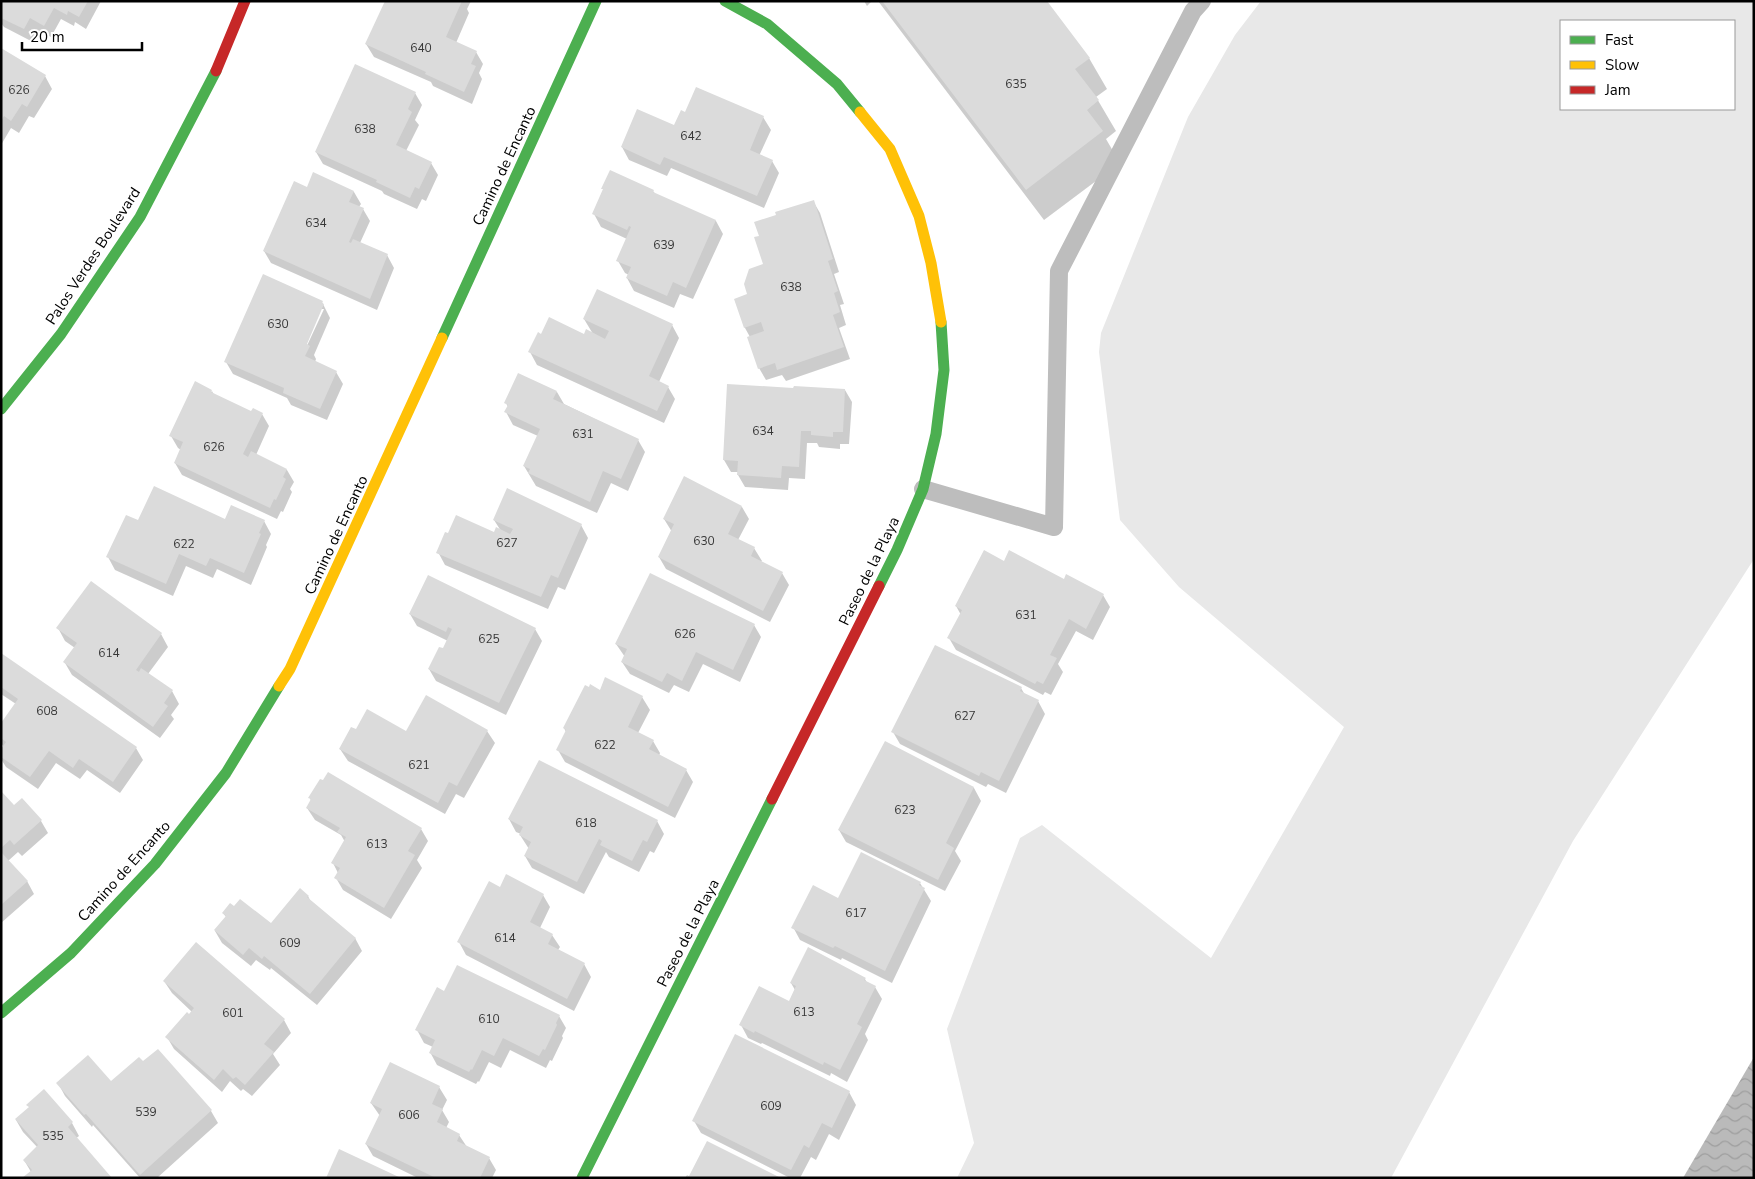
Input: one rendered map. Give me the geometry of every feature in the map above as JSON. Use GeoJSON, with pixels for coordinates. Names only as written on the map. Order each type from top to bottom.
{"type":"FeatureCollection","features":[{"type":"Feature","properties":{"kind":"street","name":"Palos Verdes Boulevard"},"geometry":{"type":"LineString","coordinates":[[1,408],[61,334],[140,217],[219,66],[245,1]]}},
{"type":"Feature","properties":{"kind":"street","name":"Camino de Encanto"},"geometry":{"type":"LineString","coordinates":[[1,1013],[71,952],[155,864],[226,773],[290,669],[596,1]]}},
{"type":"Feature","properties":{"kind":"street","name":"Paseo de la Playa"},"geometry":{"type":"LineString","coordinates":[[582,1178],[897,550],[923,489],[936,434],[944,370],[940,314],[919,216],[890,149],[837,84],[767,24],[725,1]]}},
{"type":"Feature","properties":{"kind":"lane"},"geometry":{"type":"LineString","coordinates":[[923,489],[1054,528],[1058,271],[1194,11],[1202,1]]}},
{"type":"Feature","properties":{"kind":"shaded area"},"geometry":{"type":"Polygon","coordinates":[[[1261,1],[1754,1],[1754,559],[1573,841],[1391,1178],[957,1178],[974,1143],[947,1029],[1020,838],[1042,825],[1211,958],[1344,727],[1179,587],[1120,520],[1099,352],[1101,333],[1188,117],[1235,35],[1261,1]]]}},
{"type":"Feature","properties":{"kind":"water"},"geometry":{"type":"Polygon","coordinates":[[[1754,1057],[1754,1178],[1683,1178],[1754,1057]]]}},
{"type":"Feature","properties":{"kind":"building"},"geometry":{"type":"Polygon","coordinates":[[[2,1],[88,1],[79,17],[68,11],[67,15],[54,8],[44,26],[30,18],[24,29],[1,18],[2,1]]]}},
{"type":"Feature","properties":{"kind":"building"},"geometry":{"type":"Polygon","coordinates":[[[385,1],[462,1],[446,37],[477,51],[471,64],[476,66],[464,92],[365,44],[385,1]]]}},
{"type":"Feature","properties":{"kind":"building"},"geometry":{"type":"Polygon","coordinates":[[[882,1],[1047,1],[1090,58],[1075,69],[1099,100],[1087,110],[1103,131],[1026,190],[882,1]]]}},
{"type":"Feature","properties":{"kind":"building"},"geometry":{"type":"Polygon","coordinates":[[[1,48],[46,75],[27,107],[22,104],[11,121],[4,116],[1,121],[1,48]]]}},
{"type":"Feature","properties":{"kind":"building"},"geometry":{"type":"Polygon","coordinates":[[[355,64],[416,92],[408,109],[412,112],[396,145],[432,162],[419,189],[415,187],[410,198],[376,182],[377,180],[315,152],[355,64]]]}},
{"type":"Feature","properties":{"kind":"building"},"geometry":{"type":"Polygon","coordinates":[[[696,87],[764,116],[750,150],[773,160],[757,196],[664,157],[660,165],[621,147],[637,109],[674,125],[681,110],[685,112],[696,87]]]}},
{"type":"Feature","properties":{"kind":"building"},"geometry":{"type":"Polygon","coordinates":[[[610,170],[654,190],[653,192],[716,220],[686,288],[673,282],[667,296],[626,278],[631,267],[616,261],[631,227],[629,226],[627,230],[592,214],[610,170]]]}},
{"type":"Feature","properties":{"kind":"building"},"geometry":{"type":"Polygon","coordinates":[[[313,172],[354,191],[349,202],[364,208],[349,242],[351,243],[353,239],[388,254],[370,299],[263,251],[294,181],[307,187],[313,172]]]}},
{"type":"Feature","properties":{"kind":"building"},"geometry":{"type":"Polygon","coordinates":[[[814,200],[833,259],[828,261],[838,291],[834,293],[840,312],[833,315],[844,347],[777,370],[775,363],[758,369],[747,337],[764,331],[761,322],[744,328],[734,299],[747,294],[744,284],[749,269],[763,264],[754,237],[759,236],[754,222],[776,215],[775,212],[814,200]]]}},
{"type":"Feature","properties":{"kind":"building"},"geometry":{"type":"Polygon","coordinates":[[[263,274],[323,301],[322,303],[324,304],[307,344],[310,346],[305,356],[337,371],[320,409],[283,393],[284,388],[224,362],[263,274]]]}},
{"type":"Feature","properties":{"kind":"building"},"geometry":{"type":"Polygon","coordinates":[[[597,289],[673,324],[649,376],[669,386],[657,411],[528,352],[538,332],[541,334],[549,317],[584,334],[586,329],[605,339],[609,331],[583,319],[597,289]]]}},
{"type":"Feature","properties":{"kind":"building"},"geometry":{"type":"Polygon","coordinates":[[[518,373],[557,391],[553,399],[639,439],[621,479],[603,471],[590,502],[528,473],[530,469],[523,466],[540,429],[504,412],[508,405],[504,403],[518,373]]]}},
{"type":"Feature","properties":{"kind":"building"},"geometry":{"type":"Polygon","coordinates":[[[195,381],[212,390],[211,392],[251,411],[253,408],[263,413],[243,454],[248,457],[251,451],[287,469],[283,477],[286,479],[270,508],[174,463],[183,442],[169,436],[195,381]]]}},
{"type":"Feature","properties":{"kind":"building"},"geometry":{"type":"Polygon","coordinates":[[[727,384],[845,389],[843,432],[833,432],[833,437],[811,435],[811,431],[801,431],[799,467],[782,466],[781,478],[737,475],[738,461],[723,460],[727,384]]]}},
{"type":"Feature","properties":{"kind":"building"},"geometry":{"type":"Polygon","coordinates":[[[684,476],[742,506],[728,534],[755,547],[751,556],[783,572],[763,611],[658,557],[674,524],[663,519],[684,476]]]}},
{"type":"Feature","properties":{"kind":"building"},"geometry":{"type":"Polygon","coordinates":[[[154,486],[225,519],[231,505],[265,520],[244,573],[210,558],[206,566],[179,554],[166,584],[106,557],[126,515],[138,520],[154,486]]]}},
{"type":"Feature","properties":{"kind":"building"},"geometry":{"type":"Polygon","coordinates":[[[507,488],[582,524],[558,578],[551,575],[541,597],[436,553],[445,532],[448,533],[456,515],[494,532],[496,527],[510,534],[513,529],[493,520],[507,488]]]}},
{"type":"Feature","properties":{"kind":"building"},"geometry":{"type":"Polygon","coordinates":[[[984,550],[1004,561],[1009,550],[1064,579],[1066,574],[1104,594],[1086,629],[1069,619],[1050,655],[1057,658],[1043,684],[1037,681],[1035,684],[947,638],[962,610],[955,606],[984,550]]]}},
{"type":"Feature","properties":{"kind":"building"},"geometry":{"type":"Polygon","coordinates":[[[650,573],[755,624],[733,670],[696,652],[682,681],[667,673],[662,682],[621,662],[627,649],[615,644],[650,573]]]}},
{"type":"Feature","properties":{"kind":"building"},"geometry":{"type":"Polygon","coordinates":[[[428,575],[536,628],[499,703],[428,669],[439,647],[443,648],[452,629],[448,627],[446,632],[409,614],[428,575]]]}},
{"type":"Feature","properties":{"kind":"building"},"geometry":{"type":"Polygon","coordinates":[[[91,581],[162,633],[136,670],[139,672],[141,668],[173,690],[164,703],[168,706],[153,727],[63,662],[77,643],[56,628],[91,581]]]}},
{"type":"Feature","properties":{"kind":"building"},"geometry":{"type":"Polygon","coordinates":[[[935,645],[1022,687],[1020,691],[1039,700],[999,781],[981,772],[979,776],[891,732],[935,645]]]}},
{"type":"Feature","properties":{"kind":"building"},"geometry":{"type":"Polygon","coordinates":[[[1,653],[137,747],[113,782],[79,759],[73,768],[49,751],[30,777],[1,757],[1,749],[6,742],[1,738],[1,723],[18,699],[1,687],[1,653]]]}},
{"type":"Feature","properties":{"kind":"building"},"geometry":{"type":"Polygon","coordinates":[[[605,677],[643,696],[628,727],[654,740],[649,749],[687,769],[668,807],[556,750],[566,730],[563,728],[585,685],[589,687],[590,684],[600,690],[605,677]]]}},
{"type":"Feature","properties":{"kind":"building"},"geometry":{"type":"Polygon","coordinates":[[[426,695],[488,730],[457,786],[449,782],[438,803],[339,749],[351,727],[356,729],[367,709],[406,731],[426,695]]]}},
{"type":"Feature","properties":{"kind":"building"},"geometry":{"type":"Polygon","coordinates":[[[885,741],[974,787],[946,843],[954,848],[938,880],[838,830],[885,741]]]}},
{"type":"Feature","properties":{"kind":"building"},"geometry":{"type":"Polygon","coordinates":[[[539,760],[658,820],[647,842],[643,840],[632,861],[600,845],[602,841],[599,839],[577,882],[524,856],[531,842],[519,835],[523,827],[508,819],[539,760]]]}},
{"type":"Feature","properties":{"kind":"building"},"geometry":{"type":"Polygon","coordinates":[[[328,772],[422,828],[408,851],[415,855],[384,908],[334,878],[340,868],[331,863],[346,837],[337,832],[340,828],[306,808],[311,799],[308,798],[320,779],[323,780],[328,772]]]}},
{"type":"Feature","properties":{"kind":"building"},"geometry":{"type":"Polygon","coordinates":[[[1,791],[14,805],[22,798],[42,820],[14,845],[10,840],[1,848],[1,791]]]}},
{"type":"Feature","properties":{"kind":"building"},"geometry":{"type":"Polygon","coordinates":[[[1,852],[28,881],[1,905],[1,852]]]}},
{"type":"Feature","properties":{"kind":"building"},"geometry":{"type":"Polygon","coordinates":[[[861,852],[921,882],[919,885],[925,888],[885,971],[835,946],[833,948],[791,928],[813,885],[838,898],[861,852]]]}},
{"type":"Feature","properties":{"kind":"building"},"geometry":{"type":"Polygon","coordinates":[[[506,874],[544,894],[530,922],[553,934],[548,944],[585,963],[567,999],[457,942],[489,881],[500,887],[506,874]]]}},
{"type":"Feature","properties":{"kind":"building"},"geometry":{"type":"Polygon","coordinates":[[[300,888],[309,896],[307,897],[356,938],[310,994],[264,956],[262,959],[249,948],[243,955],[214,930],[226,916],[222,913],[230,903],[234,906],[240,899],[271,923],[300,888]]]}},
{"type":"Feature","properties":{"kind":"building"},"geometry":{"type":"Polygon","coordinates":[[[196,942],[285,1019],[264,1044],[274,1052],[245,1085],[236,1077],[233,1079],[223,1069],[214,1080],[165,1037],[187,1012],[189,1014],[194,1008],[163,981],[196,942]]]}},
{"type":"Feature","properties":{"kind":"building"},"geometry":{"type":"Polygon","coordinates":[[[808,947],[866,978],[864,980],[876,986],[857,1024],[862,1027],[840,1070],[824,1062],[823,1065],[739,1025],[759,986],[789,1001],[796,986],[790,983],[808,947]]]}},
{"type":"Feature","properties":{"kind":"building"},"geometry":{"type":"Polygon","coordinates":[[[457,965],[560,1015],[545,1050],[543,1049],[539,1056],[503,1038],[494,1056],[482,1050],[472,1070],[469,1072],[429,1053],[435,1040],[415,1030],[437,987],[444,991],[457,965]]]}},
{"type":"Feature","properties":{"kind":"building"},"geometry":{"type":"Polygon","coordinates":[[[735,1034],[850,1091],[832,1128],[822,1123],[809,1148],[804,1145],[791,1170],[692,1121],[735,1034]]]}},
{"type":"Feature","properties":{"kind":"building"},"geometry":{"type":"Polygon","coordinates":[[[158,1049],[212,1110],[140,1175],[56,1083],[88,1055],[111,1081],[139,1057],[143,1061],[158,1049]]]}},
{"type":"Feature","properties":{"kind":"building"},"geometry":{"type":"Polygon","coordinates":[[[390,1062],[440,1086],[432,1104],[443,1109],[437,1122],[460,1134],[457,1141],[490,1157],[480,1178],[436,1178],[365,1144],[382,1109],[370,1103],[390,1062]]]}},
{"type":"Feature","properties":{"kind":"building"},"geometry":{"type":"Polygon","coordinates":[[[44,1089],[73,1122],[68,1127],[112,1178],[22,1178],[32,1170],[23,1160],[38,1145],[15,1119],[29,1107],[26,1105],[44,1089]]]}},
{"type":"Feature","properties":{"kind":"building"},"geometry":{"type":"Polygon","coordinates":[[[707,1141],[781,1178],[685,1178],[687,1175],[689,1176],[707,1141]]]}},
{"type":"Feature","properties":{"kind":"building"},"geometry":{"type":"Polygon","coordinates":[[[339,1149],[401,1178],[326,1178],[339,1149]]]}},
{"type":"Feature","properties":{"kind":"traffic: fast"},"geometry":{"type":"LineString","coordinates":[[442,338],[596,1]]}},
{"type":"Feature","properties":{"kind":"traffic: fast"},"geometry":{"type":"LineString","coordinates":[[725,1],[767,24],[837,84],[860,112]]}},
{"type":"Feature","properties":{"kind":"traffic: fast"},"geometry":{"type":"LineString","coordinates":[[1,409],[61,334],[140,217],[216,71]]}},
{"type":"Feature","properties":{"kind":"traffic: fast"},"geometry":{"type":"LineString","coordinates":[[879,586],[897,550],[923,489],[936,434],[944,370],[941,322]]}},
{"type":"Feature","properties":{"kind":"traffic: fast"},"geometry":{"type":"LineString","coordinates":[[1,1013],[71,953],[155,864],[226,773],[279,686]]}},
{"type":"Feature","properties":{"kind":"traffic: fast"},"geometry":{"type":"LineString","coordinates":[[582,1178],[772,799]]}},
{"type":"Feature","properties":{"kind":"traffic: slow"},"geometry":{"type":"LineString","coordinates":[[860,112],[890,149],[919,216],[931,263],[941,322]]}},
{"type":"Feature","properties":{"kind":"traffic: slow"},"geometry":{"type":"LineString","coordinates":[[279,686],[290,669],[442,338]]}},
{"type":"Feature","properties":{"kind":"traffic: jam"},"geometry":{"type":"LineString","coordinates":[[216,71],[245,1]]}},
{"type":"Feature","properties":{"kind":"traffic: jam"},"geometry":{"type":"LineString","coordinates":[[772,799],[879,586]]}}]}
